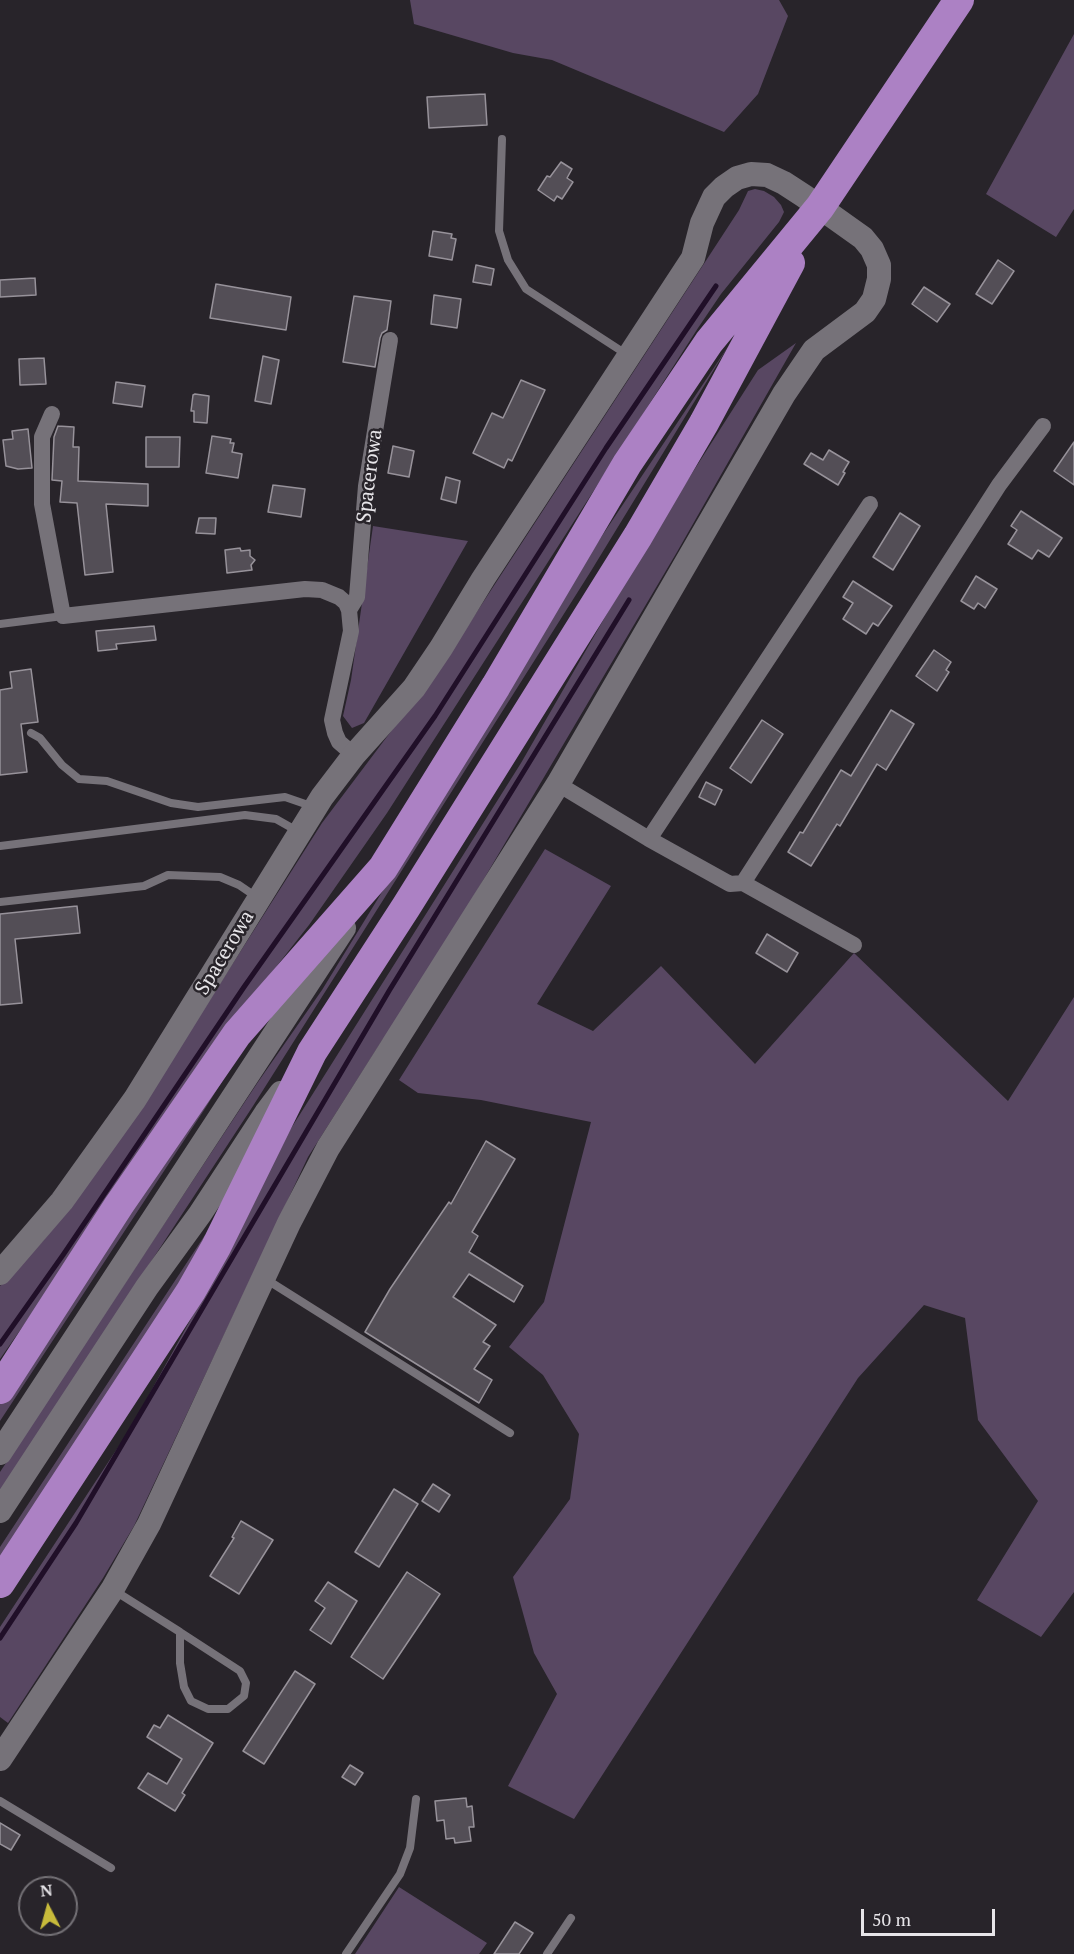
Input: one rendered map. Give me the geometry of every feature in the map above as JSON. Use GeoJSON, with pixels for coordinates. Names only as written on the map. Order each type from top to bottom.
{"type":"FeatureCollection","features":[{"type":"Feature","properties":{"kind":"highway"},"geometry":{"type":"LineString","coordinates":[[0,1389],[118,1205],[237,1034],[383,868],[496,686],[627,464],[709,342],[820,207],[959,0]]}},
{"type":"Feature","properties":{"kind":"highway"},"geometry":{"type":"LineString","coordinates":[[0,1583],[191,1291],[216,1247],[312,1052],[406,907],[638,536],[704,423],[820,207]]}},
{"type":"Feature","properties":{"kind":"street"},"geometry":{"type":"LineString","coordinates":[[0,1759],[112,1590],[149,1524],[289,1223],[328,1148],[558,783],[795,377],[814,351],[865,312],[874,299],[880,273],[877,259],[863,238],[784,183],[767,175],[751,174],[736,178],[724,187],[710,203],[694,249],[629,356],[489,569],[432,662],[414,688],[354,755]]}},
{"type":"Feature","properties":{"kind":"street","name":"Spacerowa"},"geometry":{"type":"LineString","coordinates":[[0,1273],[62,1201],[135,1099],[315,807],[354,755],[339,742],[334,733],[332,720],[350,641],[349,610],[357,597],[366,486],[390,340]]}},
{"type":"Feature","properties":{"kind":"street"},"geometry":{"type":"LineString","coordinates":[[52,414],[42,437],[42,504],[63,616],[305,589],[322,590],[339,597],[346,603],[349,610]]}},
{"type":"Feature","properties":{"kind":"street"},"geometry":{"type":"LineString","coordinates":[[742,882],[999,485],[1043,426]]}},
{"type":"Feature","properties":{"kind":"street"},"geometry":{"type":"LineString","coordinates":[[649,839],[870,504]]}},
{"type":"Feature","properties":{"kind":"street"},"geometry":{"type":"LineString","coordinates":[[558,783],[649,839],[730,884],[742,882],[855,945]]}},
{"type":"Feature","properties":{"kind":"street"},"geometry":{"type":"LineString","coordinates":[[0,1453],[383,868]]}},
{"type":"Feature","properties":{"kind":"street"},"geometry":{"type":"LineString","coordinates":[[0,1511],[147,1287],[200,1214],[266,1113],[312,1052]]}},
{"type":"Feature","properties":{"kind":"lane"},"geometry":{"type":"LineString","coordinates":[[502,139],[500,231],[508,260],[526,290],[629,356]]}},
{"type":"Feature","properties":{"kind":"lane"},"geometry":{"type":"LineString","coordinates":[[0,624],[63,616]]}},
{"type":"Feature","properties":{"kind":"lane"},"geometry":{"type":"LineString","coordinates":[[32,733],[40,738],[62,765],[79,779],[107,781],[171,803],[198,807],[285,797],[315,807]]}},
{"type":"Feature","properties":{"kind":"lane"},"geometry":{"type":"LineString","coordinates":[[0,846],[245,815],[276,819],[300,832]]}},
{"type":"Feature","properties":{"kind":"lane"},"geometry":{"type":"LineString","coordinates":[[0,902],[144,886],[168,875],[220,877],[259,898]]}},
{"type":"Feature","properties":{"kind":"lane"},"geometry":{"type":"LineString","coordinates":[[264,1278],[510,1433]]}},
{"type":"Feature","properties":{"kind":"lane"},"geometry":{"type":"LineString","coordinates":[[112,1590],[180,1632],[240,1671],[246,1683],[244,1696],[228,1709],[208,1709],[191,1701],[184,1687],[180,1663],[180,1632]]}},
{"type":"Feature","properties":{"kind":"lane"},"geometry":{"type":"LineString","coordinates":[[346,1954],[400,1874],[410,1848],[416,1799]]}},
{"type":"Feature","properties":{"kind":"lane"},"geometry":{"type":"LineString","coordinates":[[0,1801],[111,1868]]}},
{"type":"Feature","properties":{"kind":"lane"},"geometry":{"type":"LineString","coordinates":[[547,1954],[571,1918]]}},
{"type":"Feature","properties":{"kind":"shaded area"},"geometry":{"type":"Polygon","coordinates":[[[410,0],[779,0],[788,16],[758,94],[724,132],[552,60],[513,53],[414,24],[410,0]]]}},
{"type":"Feature","properties":{"kind":"shaded area"},"geometry":{"type":"Polygon","coordinates":[[[1074,34],[1074,209],[1056,237],[986,194],[1074,34]]]}},
{"type":"Feature","properties":{"kind":"shaded area"},"geometry":{"type":"Polygon","coordinates":[[[755,189],[774,197],[781,205],[784,212],[779,222],[721,294],[698,328],[387,813],[309,925],[250,1000],[0,1359],[0,1286],[43,1241],[176,1053],[322,823],[450,653],[739,210],[748,191],[755,189]]]}},
{"type":"Feature","properties":{"kind":"shaded area"},"geometry":{"type":"Polygon","coordinates":[[[796,343],[677,552],[449,938],[387,1039],[383,1039],[308,1157],[134,1526],[103,1578],[8,1723],[0,1717],[0,1627],[130,1429],[213,1279],[285,1138],[521,763],[650,539],[758,370],[796,343]]]}},
{"type":"Feature","properties":{"kind":"shaded area"},"geometry":{"type":"Polygon","coordinates":[[[729,345],[591,571],[253,1106],[0,1492],[0,1472],[258,1082],[322,990],[578,572],[729,345]]]}},
{"type":"Feature","properties":{"kind":"shaded area"},"geometry":{"type":"Polygon","coordinates":[[[373,526],[468,541],[364,723],[352,728],[343,716],[351,680],[373,526]]]}},
{"type":"Feature","properties":{"kind":"shaded area"},"geometry":{"type":"Polygon","coordinates":[[[545,849],[611,886],[537,1004],[593,1031],[661,966],[755,1064],[854,953],[1008,1101],[1074,997],[1074,1592],[1041,1637],[977,1600],[1038,1501],[978,1420],[965,1318],[924,1305],[858,1378],[574,1819],[508,1786],[557,1694],[534,1653],[513,1577],[570,1499],[579,1434],[543,1375],[509,1347],[544,1302],[591,1122],[481,1100],[418,1093],[399,1080],[545,849]]]}},
{"type":"Feature","properties":{"kind":"shaded area"},"geometry":{"type":"Polygon","coordinates":[[[262,1018],[206,1107],[0,1421],[0,1401],[262,1018]]]}},
{"type":"Feature","properties":{"kind":"shaded area"},"geometry":{"type":"Polygon","coordinates":[[[205,1235],[211,1240],[0,1565],[0,1547],[205,1235]]]}},
{"type":"Feature","properties":{"kind":"shaded area"},"geometry":{"type":"Polygon","coordinates":[[[399,1887],[487,1943],[479,1954],[355,1954],[399,1887]]]}},
{"type":"Feature","properties":{"kind":"building"},"geometry":{"type":"Polygon","coordinates":[[[485,94],[487,125],[429,128],[427,97],[485,94]]]}},
{"type":"Feature","properties":{"kind":"building"},"geometry":{"type":"Polygon","coordinates":[[[561,162],[572,169],[567,178],[573,182],[562,199],[557,196],[554,201],[538,190],[547,176],[550,177],[561,162]]]}},
{"type":"Feature","properties":{"kind":"building"},"geometry":{"type":"Polygon","coordinates":[[[433,231],[452,234],[451,238],[456,239],[452,260],[429,256],[433,231]]]}},
{"type":"Feature","properties":{"kind":"building"},"geometry":{"type":"Polygon","coordinates":[[[998,260],[1014,271],[992,304],[976,294],[998,260]]]}},
{"type":"Feature","properties":{"kind":"building"},"geometry":{"type":"Polygon","coordinates":[[[476,265],[494,269],[491,285],[473,282],[476,265]]]}},
{"type":"Feature","properties":{"kind":"building"},"geometry":{"type":"Polygon","coordinates":[[[35,278],[36,295],[0,297],[0,280],[35,278]]]}},
{"type":"Feature","properties":{"kind":"building"},"geometry":{"type":"Polygon","coordinates":[[[216,284],[291,297],[286,330],[210,318],[216,284]]]}},
{"type":"Feature","properties":{"kind":"building"},"geometry":{"type":"Polygon","coordinates":[[[924,287],[950,304],[937,322],[912,304],[924,287]]]}},
{"type":"Feature","properties":{"kind":"building"},"geometry":{"type":"Polygon","coordinates":[[[434,295],[461,299],[457,328],[431,324],[434,295]]]}},
{"type":"Feature","properties":{"kind":"building"},"geometry":{"type":"Polygon","coordinates":[[[354,296],[391,301],[387,330],[380,338],[375,367],[343,362],[354,296]]]}},
{"type":"Feature","properties":{"kind":"building"},"geometry":{"type":"Polygon","coordinates":[[[263,356],[279,360],[271,404],[255,401],[263,356]]]}},
{"type":"Feature","properties":{"kind":"building"},"geometry":{"type":"Polygon","coordinates":[[[44,358],[46,384],[20,385],[19,359],[44,358]]]}},
{"type":"Feature","properties":{"kind":"building"},"geometry":{"type":"Polygon","coordinates":[[[521,380],[545,390],[512,461],[508,459],[504,468],[473,453],[492,413],[503,418],[521,380]]]}},
{"type":"Feature","properties":{"kind":"building"},"geometry":{"type":"Polygon","coordinates":[[[116,382],[145,386],[142,407],[113,403],[116,382]]]}},
{"type":"Feature","properties":{"kind":"building"},"geometry":{"type":"Polygon","coordinates":[[[195,394],[209,396],[207,423],[194,422],[194,411],[191,411],[195,394]]]}},
{"type":"Feature","properties":{"kind":"building"},"geometry":{"type":"Polygon","coordinates":[[[58,426],[74,427],[73,447],[79,447],[78,481],[148,484],[148,506],[106,504],[113,572],[85,575],[77,503],[60,502],[62,481],[52,480],[54,437],[58,426]]]}},
{"type":"Feature","properties":{"kind":"building"},"geometry":{"type":"Polygon","coordinates":[[[28,429],[32,468],[18,469],[6,466],[3,440],[13,439],[12,431],[28,429]]]}},
{"type":"Feature","properties":{"kind":"building"},"geometry":{"type":"Polygon","coordinates":[[[212,436],[231,439],[230,443],[234,443],[232,452],[242,454],[238,478],[206,473],[212,436]]]}},
{"type":"Feature","properties":{"kind":"building"},"geometry":{"type":"Polygon","coordinates":[[[146,437],[180,437],[179,467],[146,467],[146,437]]]}},
{"type":"Feature","properties":{"kind":"building"},"geometry":{"type":"Polygon","coordinates":[[[1074,442],[1074,485],[1054,471],[1074,442]]]}},
{"type":"Feature","properties":{"kind":"building"},"geometry":{"type":"Polygon","coordinates":[[[393,446],[414,451],[409,477],[388,473],[393,446]]]}},
{"type":"Feature","properties":{"kind":"building"},"geometry":{"type":"Polygon","coordinates":[[[829,450],[849,462],[838,485],[804,464],[811,453],[823,460],[829,450]]]}},
{"type":"Feature","properties":{"kind":"building"},"geometry":{"type":"Polygon","coordinates":[[[446,477],[460,481],[456,503],[441,499],[446,477]]]}},
{"type":"Feature","properties":{"kind":"building"},"geometry":{"type":"Polygon","coordinates":[[[273,485],[305,489],[301,517],[268,512],[273,485]]]}},
{"type":"Feature","properties":{"kind":"building"},"geometry":{"type":"Polygon","coordinates":[[[1021,511],[1062,538],[1049,557],[1038,550],[1032,559],[1008,544],[1017,530],[1011,526],[1021,511]]]}},
{"type":"Feature","properties":{"kind":"building"},"geometry":{"type":"Polygon","coordinates":[[[900,513],[920,526],[893,570],[873,557],[900,513]]]}},
{"type":"Feature","properties":{"kind":"building"},"geometry":{"type":"Polygon","coordinates":[[[199,518],[216,518],[215,534],[196,533],[199,518]]]}},
{"type":"Feature","properties":{"kind":"building"},"geometry":{"type":"Polygon","coordinates":[[[240,548],[241,551],[250,550],[250,556],[255,560],[251,565],[252,570],[227,573],[225,550],[240,548]]]}},
{"type":"Feature","properties":{"kind":"building"},"geometry":{"type":"Polygon","coordinates":[[[976,576],[997,589],[985,608],[978,603],[974,609],[961,601],[976,576]]]}},
{"type":"Feature","properties":{"kind":"building"},"geometry":{"type":"Polygon","coordinates":[[[853,581],[892,606],[878,626],[873,623],[866,634],[843,619],[853,603],[843,597],[853,581]]]}},
{"type":"Feature","properties":{"kind":"building"},"geometry":{"type":"Polygon","coordinates":[[[154,626],[156,640],[116,644],[117,649],[98,651],[96,631],[154,626]]]}},
{"type":"Feature","properties":{"kind":"building"},"geometry":{"type":"Polygon","coordinates":[[[934,650],[951,662],[946,670],[949,672],[937,691],[916,676],[934,650]]]}},
{"type":"Feature","properties":{"kind":"building"},"geometry":{"type":"Polygon","coordinates":[[[31,669],[38,722],[21,724],[27,772],[0,775],[0,690],[12,688],[10,672],[31,669]]]}},
{"type":"Feature","properties":{"kind":"building"},"geometry":{"type":"Polygon","coordinates":[[[891,710],[914,724],[886,770],[877,764],[840,826],[837,824],[811,866],[788,852],[800,832],[803,833],[841,770],[851,776],[891,710]]]}},
{"type":"Feature","properties":{"kind":"building"},"geometry":{"type":"Polygon","coordinates":[[[762,720],[783,734],[751,783],[730,768],[762,720]]]}},
{"type":"Feature","properties":{"kind":"building"},"geometry":{"type":"Polygon","coordinates":[[[706,782],[722,790],[715,805],[699,797],[706,782]]]}},
{"type":"Feature","properties":{"kind":"building"},"geometry":{"type":"Polygon","coordinates":[[[77,906],[80,933],[15,939],[22,1003],[0,1005],[0,914],[77,906]]]}},
{"type":"Feature","properties":{"kind":"building"},"geometry":{"type":"Polygon","coordinates":[[[767,934],[798,953],[787,972],[756,953],[767,934]]]}},
{"type":"Feature","properties":{"kind":"building"},"geometry":{"type":"Polygon","coordinates":[[[486,1141],[515,1159],[472,1232],[478,1236],[469,1252],[523,1286],[514,1302],[469,1274],[453,1297],[496,1325],[483,1342],[490,1346],[474,1369],[492,1380],[479,1403],[365,1332],[390,1289],[449,1202],[451,1204],[486,1141]]]}},
{"type":"Feature","properties":{"kind":"building"},"geometry":{"type":"Polygon","coordinates":[[[433,1484],[450,1495],[439,1512],[422,1501],[433,1484]]]}},
{"type":"Feature","properties":{"kind":"building"},"geometry":{"type":"Polygon","coordinates":[[[394,1489],[418,1504],[379,1567],[355,1552],[394,1489]]]}},
{"type":"Feature","properties":{"kind":"building"},"geometry":{"type":"Polygon","coordinates":[[[241,1521],[273,1540],[239,1594],[210,1576],[234,1538],[232,1537],[241,1521]]]}},
{"type":"Feature","properties":{"kind":"building"},"geometry":{"type":"Polygon","coordinates":[[[407,1572],[440,1594],[383,1679],[351,1657],[407,1572]]]}},
{"type":"Feature","properties":{"kind":"building"},"geometry":{"type":"Polygon","coordinates":[[[328,1582],[357,1601],[331,1644],[310,1630],[325,1608],[315,1601],[328,1582]]]}},
{"type":"Feature","properties":{"kind":"building"},"geometry":{"type":"Polygon","coordinates":[[[295,1671],[315,1684],[264,1764],[243,1751],[295,1671]]]}},
{"type":"Feature","properties":{"kind":"building"},"geometry":{"type":"Polygon","coordinates":[[[168,1715],[213,1743],[182,1793],[185,1795],[175,1811],[138,1788],[148,1773],[167,1784],[182,1759],[147,1737],[154,1725],[160,1728],[168,1715]]]}},
{"type":"Feature","properties":{"kind":"building"},"geometry":{"type":"Polygon","coordinates":[[[350,1765],[363,1773],[355,1785],[342,1777],[350,1765]]]}},
{"type":"Feature","properties":{"kind":"building"},"geometry":{"type":"Polygon","coordinates":[[[466,1798],[467,1807],[472,1806],[474,1827],[469,1827],[471,1841],[455,1843],[454,1838],[446,1839],[444,1820],[437,1821],[435,1801],[466,1798]]]}},
{"type":"Feature","properties":{"kind":"building"},"geometry":{"type":"Polygon","coordinates":[[[0,1823],[20,1835],[11,1850],[0,1844],[0,1823]]]}},
{"type":"Feature","properties":{"kind":"building"},"geometry":{"type":"Polygon","coordinates":[[[515,1922],[533,1933],[519,1954],[494,1954],[515,1922]]]}},
{"type":"Feature","properties":{"kind":"waterway"},"geometry":{"type":"LineString","coordinates":[[0,1344],[244,987],[435,716],[606,448],[716,286]]}},
{"type":"Feature","properties":{"kind":"waterway"},"geometry":{"type":"LineString","coordinates":[[0,1638],[76,1523],[389,991],[629,600]]}}]}
